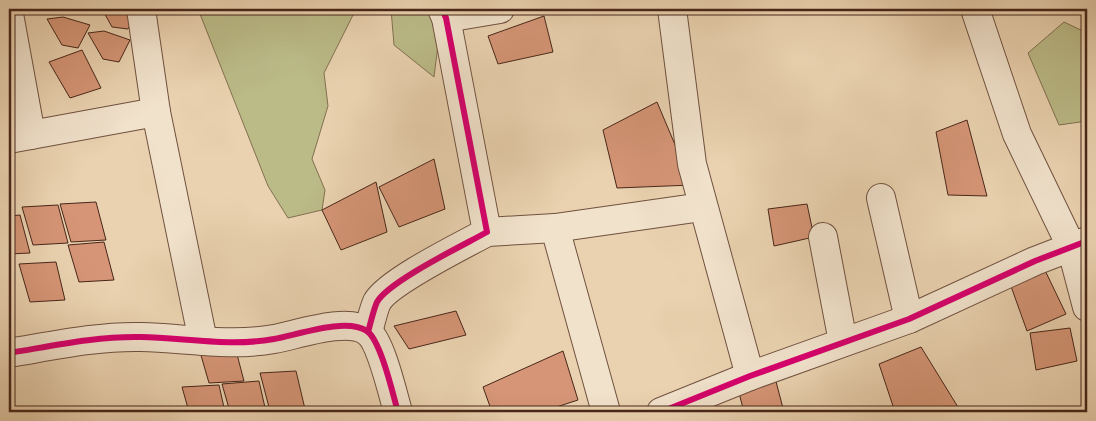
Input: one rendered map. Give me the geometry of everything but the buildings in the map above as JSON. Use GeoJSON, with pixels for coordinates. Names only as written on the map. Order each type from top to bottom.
{"type":"FeatureCollection","features":[{"type":"Feature","properties":{"kind":"street"},"geometry":{"type":"LineString","coordinates":[[141,9],[156,112],[203,341]]}},
{"type":"Feature","properties":{"kind":"street"},"geometry":{"type":"LineString","coordinates":[[487,232],[444,13],[500,9]]}},
{"type":"Feature","properties":{"kind":"street"},"geometry":{"type":"LineString","coordinates":[[672,9],[692,164],[702,207],[750,376]]}},
{"type":"Feature","properties":{"kind":"street"},"geometry":{"type":"LineString","coordinates":[[975,9],[1017,134],[1079,243],[1087,307]]}},
{"type":"Feature","properties":{"kind":"street"},"geometry":{"type":"LineString","coordinates":[[9,14],[20,137],[156,112]]}},
{"type":"Feature","properties":{"kind":"street"},"geometry":{"type":"LineString","coordinates":[[881,198],[909,319]]}},
{"type":"Feature","properties":{"kind":"street"},"geometry":{"type":"LineString","coordinates":[[368,332],[378,301],[392,289],[415,271],[487,232],[555,228],[702,207]]}},
{"type":"Feature","properties":{"kind":"street"},"geometry":{"type":"LineString","coordinates":[[555,228],[606,412]]}},
{"type":"Feature","properties":{"kind":"street"},"geometry":{"type":"LineString","coordinates":[[823,237],[843,342]]}},
{"type":"Feature","properties":{"kind":"street"},"geometry":{"type":"LineString","coordinates":[[675,409],[750,376],[909,319],[1079,243]]}},
{"type":"Feature","properties":{"kind":"street"},"geometry":{"type":"LineString","coordinates":[[9,353],[86,341],[140,337],[244,342],[274,339],[332,328],[354,327],[368,332],[376,343],[398,412]]}},
{"type":"Feature","properties":{"kind":"green space"},"geometry":{"type":"Polygon","coordinates":[[[198,9],[356,9],[324,73],[328,106],[312,159],[325,190],[322,210],[288,218],[268,186],[198,9]]]}},
{"type":"Feature","properties":{"kind":"green space"},"geometry":{"type":"Polygon","coordinates":[[[391,9],[432,9],[441,21],[434,77],[394,45],[391,9]]]}},
{"type":"Feature","properties":{"kind":"green space"},"geometry":{"type":"Polygon","coordinates":[[[1064,22],[1087,33],[1087,121],[1059,125],[1028,53],[1064,22]]]}},
{"type":"Feature","properties":{"kind":"cycle path"},"geometry":{"type":"LineString","coordinates":[[368,332],[377,302],[384,293],[411,274],[487,232],[446,18],[442,9]]}},
{"type":"Feature","properties":{"kind":"cycle path"},"geometry":{"type":"LineString","coordinates":[[661,412],[750,376],[909,319],[1035,261],[1087,241]]}},
{"type":"Feature","properties":{"kind":"cycle path"},"geometry":{"type":"LineString","coordinates":[[9,353],[108,338],[141,337],[241,342],[274,339],[334,326],[358,327],[367,331],[377,345],[398,412]]}}]}
